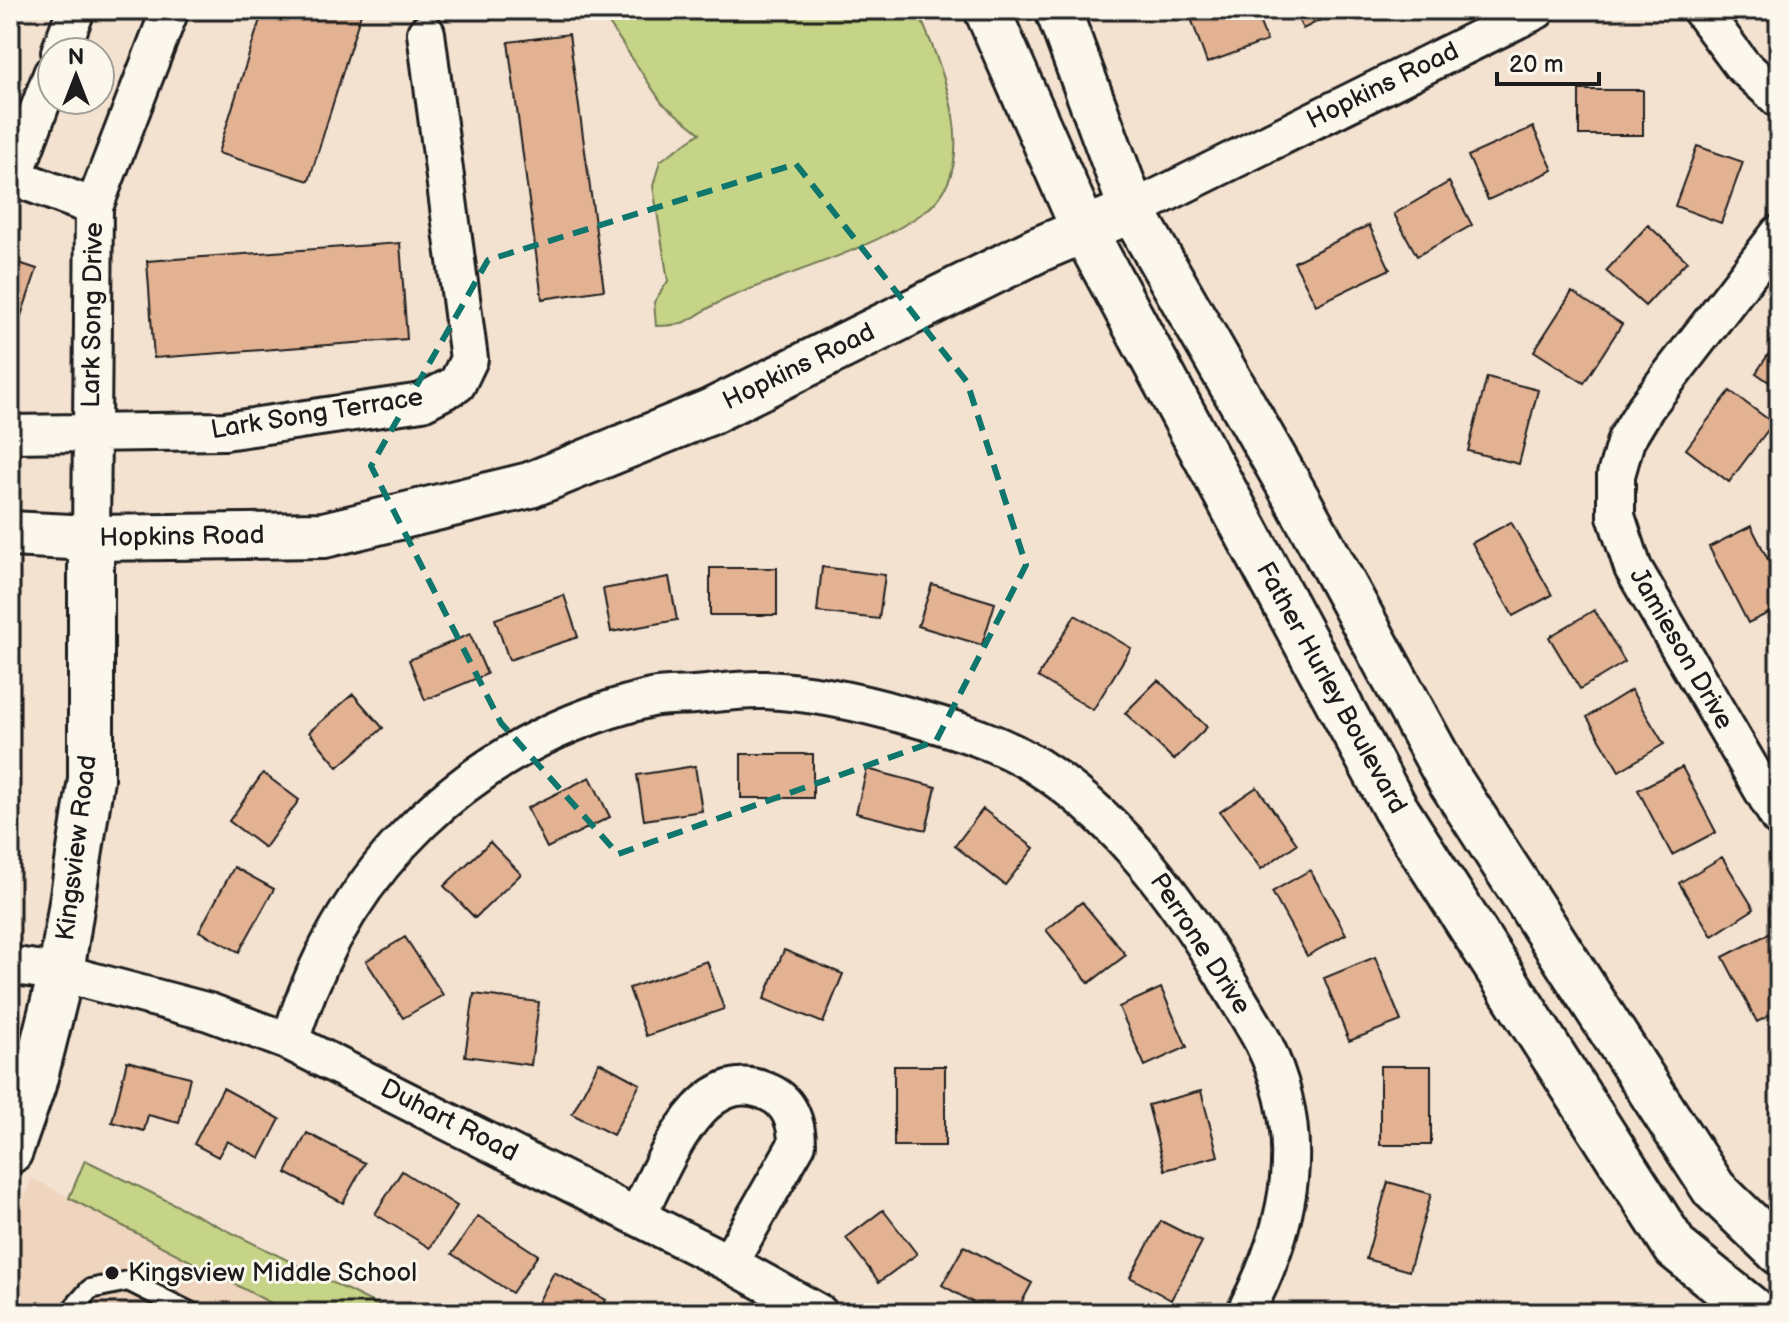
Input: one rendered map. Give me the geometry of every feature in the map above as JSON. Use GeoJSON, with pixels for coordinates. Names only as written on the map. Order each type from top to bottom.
{"type":"FeatureCollection","features":[{"type":"Feature","properties":{"kind":"main road","name":"Father Hurley Boulevard"},"geometry":{"type":"LineString","coordinates":[[987,10],[1085,232],[1395,808],[1676,1248],[1756,1313]]}},
{"type":"Feature","properties":{"kind":"main road"},"geometry":{"type":"LineString","coordinates":[[1058,10],[1132,210],[1297,499],[1449,779],[1714,1189],[1779,1252]]}},
{"type":"Feature","properties":{"kind":"main road","name":"Hopkins Road"},"geometry":{"type":"LineString","coordinates":[[10,534],[91,538],[324,535],[530,485],[710,412],[1037,250],[1132,210]]}},
{"type":"Feature","properties":{"kind":"main road","name":"Kingsview Road"},"geometry":{"type":"LineString","coordinates":[[10,1151],[33,1085],[61,973],[91,779],[91,538]]}},
{"type":"Feature","properties":{"kind":"street"},"geometry":{"type":"LineString","coordinates":[[66,36],[76,10]]}},
{"type":"Feature","properties":{"kind":"street","name":"Lark Song Drive"},"geometry":{"type":"LineString","coordinates":[[91,538],[94,207],[170,10]]}},
{"type":"Feature","properties":{"kind":"street","name":"Hopkins Road"},"geometry":{"type":"LineString","coordinates":[[1132,210],[1537,10]]}},
{"type":"Feature","properties":{"kind":"street"},"geometry":{"type":"LineString","coordinates":[[1701,10],[1741,64],[1779,99]]}},
{"type":"Feature","properties":{"kind":"street","name":"Lark Song Terrace"},"geometry":{"type":"LineString","coordinates":[[10,434],[225,431],[422,402],[457,384],[469,359],[426,33]]}},
{"type":"Feature","properties":{"kind":"street"},"geometry":{"type":"LineString","coordinates":[[37,116],[14,177],[94,207]]}},
{"type":"Feature","properties":{"kind":"street","name":"Jamieson Drive"},"geometry":{"type":"LineString","coordinates":[[1779,234],[1646,407],[1626,440],[1616,475],[1616,516],[1633,568],[1779,818]]}},
{"type":"Feature","properties":{"kind":"street","name":"Perrone Drive"},"geometry":{"type":"LineString","coordinates":[[290,1042],[307,985],[348,909],[409,831],[449,794],[530,740],[649,698],[764,690],[862,703],[983,738],[1048,772],[1122,833],[1187,914],[1264,1044],[1284,1100],[1291,1162],[1284,1222],[1268,1270],[1245,1313]]}},
{"type":"Feature","properties":{"kind":"street","name":"Duhart Road"},"geometry":{"type":"LineString","coordinates":[[10,965],[61,973],[209,1012],[290,1042],[729,1263],[819,1313]]}},
{"type":"Feature","properties":{"kind":"street"},"geometry":{"type":"LineString","coordinates":[[637,1216],[694,1113],[719,1090],[751,1084],[780,1098],[797,1125],[797,1144],[729,1263]]}},
{"type":"Feature","properties":{"kind":"lane"},"geometry":{"type":"LineString","coordinates":[[69,1313],[90,1289],[128,1281],[192,1313]]}},
{"type":"Feature","properties":{"kind":"highlighted area"},"geometry":{"type":"Polygon","coordinates":[[[796,164],[967,382],[1026,565],[936,741],[618,854],[501,723],[371,466],[488,260],[796,164]]]}},
{"type":"Feature","properties":{"kind":"shaded area","name":"Kingsview Middle School"},"geometry":{"type":"Polygon","coordinates":[[[32,1178],[290,1313],[10,1313],[10,1233],[32,1178]]]}},
{"type":"Feature","properties":{"kind":"green space"},"geometry":{"type":"Polygon","coordinates":[[[596,10],[917,10],[937,59],[953,116],[955,144],[952,170],[942,194],[923,213],[871,242],[736,295],[685,322],[656,326],[654,302],[668,281],[653,186],[660,161],[700,133],[662,103],[606,19],[596,10]]]}},
{"type":"Feature","properties":{"kind":"green space"},"geometry":{"type":"Polygon","coordinates":[[[85,1160],[394,1313],[290,1313],[69,1198],[85,1160]]]}},
{"type":"Feature","properties":{"kind":"building"},"geometry":{"type":"Polygon","coordinates":[[[263,10],[362,10],[309,181],[218,153],[263,10]]]}},
{"type":"Feature","properties":{"kind":"building"},"geometry":{"type":"Polygon","coordinates":[[[1213,10],[1255,10],[1267,41],[1207,63],[1191,18],[1213,10]]]}},
{"type":"Feature","properties":{"kind":"building"},"geometry":{"type":"Polygon","coordinates":[[[1293,10],[1340,10],[1303,29],[1293,10]]]}},
{"type":"Feature","properties":{"kind":"building"},"geometry":{"type":"Polygon","coordinates":[[[569,34],[604,290],[542,299],[508,42],[569,34]]]}},
{"type":"Feature","properties":{"kind":"building"},"geometry":{"type":"Polygon","coordinates":[[[1579,90],[1643,90],[1643,135],[1579,135],[1579,90]]]}},
{"type":"Feature","properties":{"kind":"building"},"geometry":{"type":"Polygon","coordinates":[[[1533,127],[1553,170],[1488,200],[1468,156],[1533,127]]]}},
{"type":"Feature","properties":{"kind":"building"},"geometry":{"type":"Polygon","coordinates":[[[1697,146],[1743,162],[1721,223],[1675,206],[1697,146]]]}},
{"type":"Feature","properties":{"kind":"building"},"geometry":{"type":"Polygon","coordinates":[[[1449,182],[1472,225],[1417,256],[1394,214],[1449,182]]]}},
{"type":"Feature","properties":{"kind":"building"},"geometry":{"type":"Polygon","coordinates":[[[1369,225],[1390,269],[1316,305],[1294,262],[1369,225]]]}},
{"type":"Feature","properties":{"kind":"building"},"geometry":{"type":"Polygon","coordinates":[[[1648,225],[1687,261],[1645,306],[1606,271],[1648,225]]]}},
{"type":"Feature","properties":{"kind":"building"},"geometry":{"type":"Polygon","coordinates":[[[400,243],[407,339],[154,358],[147,261],[400,243]]]}},
{"type":"Feature","properties":{"kind":"building"},"geometry":{"type":"Polygon","coordinates":[[[10,260],[37,269],[10,348],[10,260]]]}},
{"type":"Feature","properties":{"kind":"building"},"geometry":{"type":"Polygon","coordinates":[[[1572,292],[1622,324],[1584,383],[1534,351],[1572,292]]]}},
{"type":"Feature","properties":{"kind":"building"},"geometry":{"type":"Polygon","coordinates":[[[1779,338],[1779,389],[1756,373],[1779,338]]]}},
{"type":"Feature","properties":{"kind":"building"},"geometry":{"type":"Polygon","coordinates":[[[1487,377],[1538,390],[1519,464],[1468,451],[1487,377]]]}},
{"type":"Feature","properties":{"kind":"building"},"geometry":{"type":"Polygon","coordinates":[[[1730,391],[1773,423],[1729,482],[1686,449],[1730,391]]]}},
{"type":"Feature","properties":{"kind":"building"},"geometry":{"type":"Polygon","coordinates":[[[1511,522],[1552,595],[1513,616],[1472,543],[1511,522]]]}},
{"type":"Feature","properties":{"kind":"building"},"geometry":{"type":"Polygon","coordinates":[[[1751,526],[1779,581],[1779,608],[1748,623],[1709,547],[1751,526]]]}},
{"type":"Feature","properties":{"kind":"building"},"geometry":{"type":"Polygon","coordinates":[[[822,567],[885,575],[879,619],[817,612],[822,567]]]}},
{"type":"Feature","properties":{"kind":"building"},"geometry":{"type":"Polygon","coordinates":[[[710,568],[777,568],[777,615],[710,615],[710,568]]]}},
{"type":"Feature","properties":{"kind":"building"},"geometry":{"type":"Polygon","coordinates":[[[669,577],[677,620],[611,632],[603,589],[669,577]]]}},
{"type":"Feature","properties":{"kind":"building"},"geometry":{"type":"Polygon","coordinates":[[[932,584],[995,603],[982,645],[918,626],[932,584]]]}},
{"type":"Feature","properties":{"kind":"building"},"geometry":{"type":"Polygon","coordinates":[[[564,595],[578,637],[509,660],[495,619],[564,595]]]}},
{"type":"Feature","properties":{"kind":"building"},"geometry":{"type":"Polygon","coordinates":[[[1594,610],[1625,662],[1580,689],[1549,637],[1594,610]]]}},
{"type":"Feature","properties":{"kind":"building"},"geometry":{"type":"Polygon","coordinates":[[[1075,615],[1131,648],[1093,710],[1038,677],[1075,615]]]}},
{"type":"Feature","properties":{"kind":"building"},"geometry":{"type":"Polygon","coordinates":[[[470,634],[487,674],[425,700],[409,660],[470,634]]]}},
{"type":"Feature","properties":{"kind":"building"},"geometry":{"type":"Polygon","coordinates":[[[1158,680],[1207,727],[1174,760],[1125,713],[1158,680]]]}},
{"type":"Feature","properties":{"kind":"building"},"geometry":{"type":"Polygon","coordinates":[[[1631,690],[1664,744],[1619,771],[1587,717],[1631,690]]]}},
{"type":"Feature","properties":{"kind":"building"},"geometry":{"type":"Polygon","coordinates":[[[353,694],[383,728],[338,767],[309,732],[353,694]]]}},
{"type":"Feature","properties":{"kind":"building"},"geometry":{"type":"Polygon","coordinates":[[[741,754],[813,754],[813,798],[741,798],[741,754]]]}},
{"type":"Feature","properties":{"kind":"building"},"geometry":{"type":"Polygon","coordinates":[[[695,766],[702,811],[644,820],[637,775],[695,766]]]}},
{"type":"Feature","properties":{"kind":"building"},"geometry":{"type":"Polygon","coordinates":[[[1682,767],[1716,832],[1672,855],[1638,790],[1682,767]]]}},
{"type":"Feature","properties":{"kind":"building"},"geometry":{"type":"Polygon","coordinates":[[[867,769],[936,787],[926,830],[856,813],[867,769]]]}},
{"type":"Feature","properties":{"kind":"building"},"geometry":{"type":"Polygon","coordinates":[[[263,773],[299,800],[265,848],[229,821],[263,773]]]}},
{"type":"Feature","properties":{"kind":"building"},"geometry":{"type":"Polygon","coordinates":[[[590,777],[610,817],[547,848],[527,808],[590,777]]]}},
{"type":"Feature","properties":{"kind":"building"},"geometry":{"type":"Polygon","coordinates":[[[1257,787],[1297,844],[1261,869],[1220,812],[1257,787]]]}},
{"type":"Feature","properties":{"kind":"building"},"geometry":{"type":"Polygon","coordinates":[[[983,809],[1034,848],[1005,885],[955,846],[983,809]]]}},
{"type":"Feature","properties":{"kind":"building"},"geometry":{"type":"Polygon","coordinates":[[[490,842],[521,874],[475,918],[444,886],[490,842]]]}},
{"type":"Feature","properties":{"kind":"building"},"geometry":{"type":"Polygon","coordinates":[[[1722,857],[1754,909],[1712,936],[1679,883],[1722,857]]]}},
{"type":"Feature","properties":{"kind":"building"},"geometry":{"type":"Polygon","coordinates":[[[234,867],[274,889],[239,952],[199,931],[234,867]]]}},
{"type":"Feature","properties":{"kind":"building"},"geometry":{"type":"Polygon","coordinates":[[[1310,870],[1346,934],[1307,956],[1272,892],[1310,870]]]}},
{"type":"Feature","properties":{"kind":"building"},"geometry":{"type":"Polygon","coordinates":[[[1082,902],[1126,955],[1089,983],[1046,930],[1082,902]]]}},
{"type":"Feature","properties":{"kind":"building"},"geometry":{"type":"Polygon","coordinates":[[[1770,933],[1779,950],[1779,1011],[1757,1022],[1723,957],[1770,933]]]}},
{"type":"Feature","properties":{"kind":"building"},"geometry":{"type":"Polygon","coordinates":[[[405,937],[443,995],[403,1018],[366,961],[405,937]]]}},
{"type":"Feature","properties":{"kind":"building"},"geometry":{"type":"Polygon","coordinates":[[[784,950],[843,974],[823,1023],[764,999],[784,950]]]}},
{"type":"Feature","properties":{"kind":"building"},"geometry":{"type":"Polygon","coordinates":[[[1375,957],[1401,1021],[1349,1041],[1324,978],[1375,957]]]}},
{"type":"Feature","properties":{"kind":"building"},"geometry":{"type":"Polygon","coordinates":[[[707,961],[724,1009],[646,1036],[629,988],[707,961]]]}},
{"type":"Feature","properties":{"kind":"building"},"geometry":{"type":"Polygon","coordinates":[[[1161,988],[1187,1047],[1145,1066],[1119,1007],[1161,988]]]}},
{"type":"Feature","properties":{"kind":"building"},"geometry":{"type":"Polygon","coordinates":[[[474,994],[539,1002],[531,1065],[465,1056],[474,994]]]}},
{"type":"Feature","properties":{"kind":"building"},"geometry":{"type":"Polygon","coordinates":[[[127,1061],[190,1077],[179,1123],[148,1115],[144,1131],[112,1122],[127,1061]]]}},
{"type":"Feature","properties":{"kind":"building"},"geometry":{"type":"Polygon","coordinates":[[[599,1062],[640,1084],[613,1135],[572,1114],[599,1062]]]}},
{"type":"Feature","properties":{"kind":"building"},"geometry":{"type":"Polygon","coordinates":[[[894,1066],[945,1066],[945,1146],[894,1146],[894,1066]]]}},
{"type":"Feature","properties":{"kind":"building"},"geometry":{"type":"Polygon","coordinates":[[[1380,1066],[1431,1066],[1431,1145],[1380,1145],[1380,1066]]]}},
{"type":"Feature","properties":{"kind":"building"},"geometry":{"type":"Polygon","coordinates":[[[223,1088],[280,1119],[260,1158],[227,1141],[218,1157],[194,1144],[223,1088]]]}},
{"type":"Feature","properties":{"kind":"building"},"geometry":{"type":"Polygon","coordinates":[[[1201,1091],[1218,1156],[1165,1170],[1148,1105],[1201,1091]]]}},
{"type":"Feature","properties":{"kind":"building"},"geometry":{"type":"Polygon","coordinates":[[[307,1133],[365,1163],[343,1203],[286,1173],[307,1133]]]}},
{"type":"Feature","properties":{"kind":"building"},"geometry":{"type":"Polygon","coordinates":[[[402,1171],[457,1206],[430,1248],[375,1214],[402,1171]]]}},
{"type":"Feature","properties":{"kind":"building"},"geometry":{"type":"Polygon","coordinates":[[[1388,1182],[1431,1194],[1409,1271],[1366,1259],[1388,1182]]]}},
{"type":"Feature","properties":{"kind":"building"},"geometry":{"type":"Polygon","coordinates":[[[883,1210],[917,1254],[879,1282],[846,1238],[883,1210]]]}},
{"type":"Feature","properties":{"kind":"building"},"geometry":{"type":"Polygon","coordinates":[[[478,1216],[538,1255],[512,1293],[452,1254],[478,1216]]]}},
{"type":"Feature","properties":{"kind":"building"},"geometry":{"type":"Polygon","coordinates":[[[1161,1221],[1202,1242],[1171,1300],[1130,1277],[1161,1221]]]}},
{"type":"Feature","properties":{"kind":"building"},"geometry":{"type":"Polygon","coordinates":[[[964,1246],[1032,1283],[1016,1313],[992,1313],[942,1285],[964,1246]]]}},
{"type":"Feature","properties":{"kind":"building"},"geometry":{"type":"Polygon","coordinates":[[[554,1272],[606,1300],[599,1313],[533,1312],[554,1272]]]}},
{"type":"Feature","properties":{"kind":"place","name":"Kingsview Middle School"},"geometry":{"type":"Point","coordinates":[112,1273]}}]}
